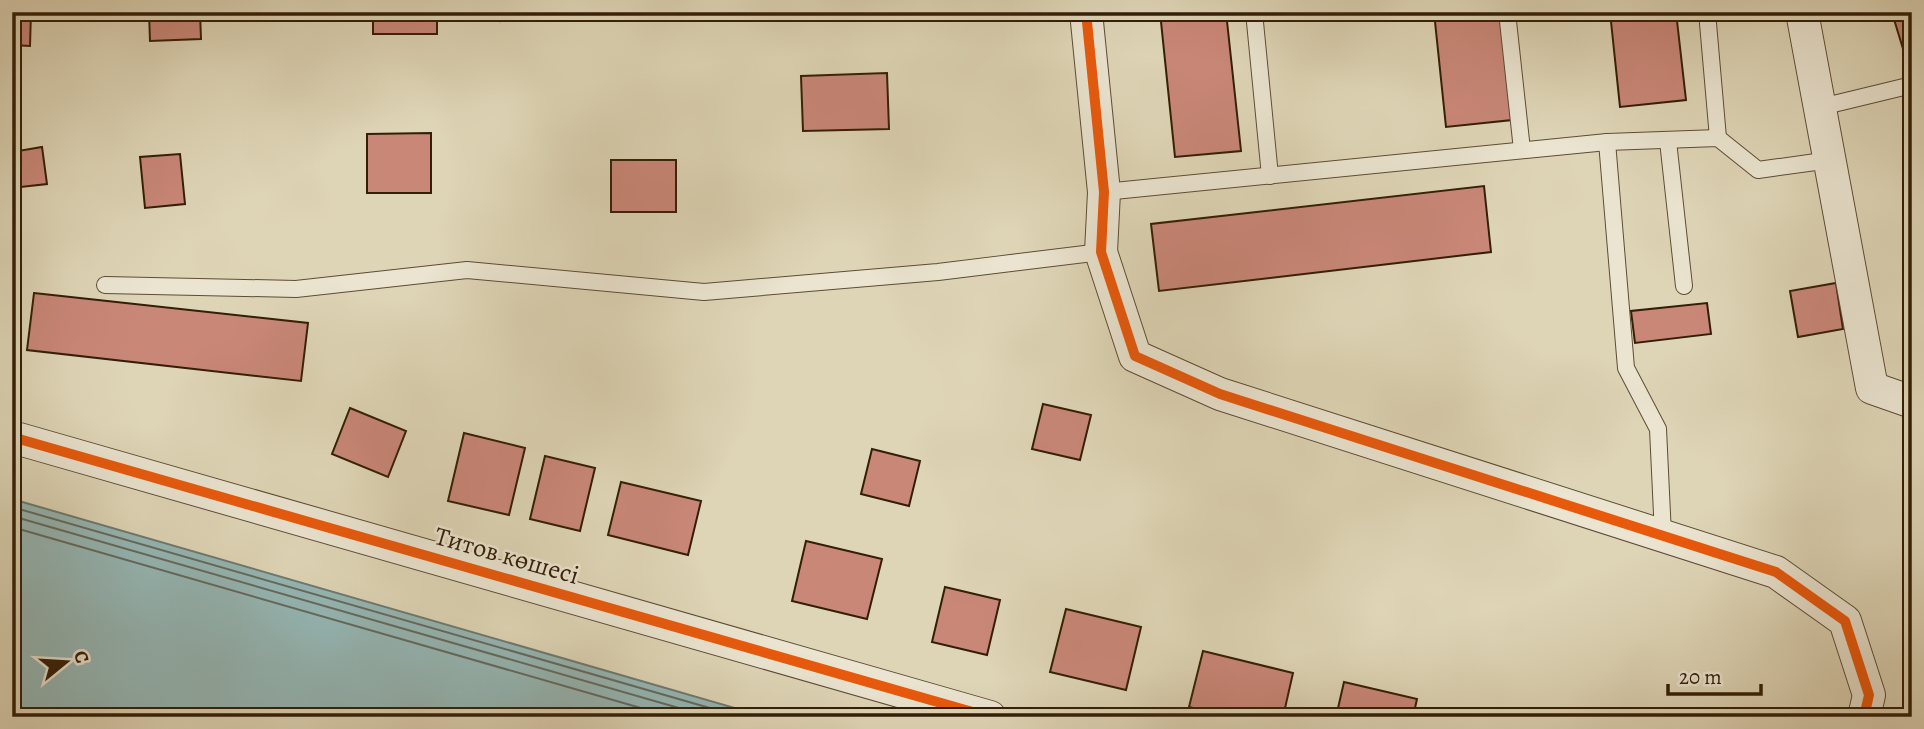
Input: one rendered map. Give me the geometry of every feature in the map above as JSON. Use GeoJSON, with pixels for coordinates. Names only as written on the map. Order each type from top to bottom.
{"type":"FeatureCollection","features":[{"type":"Feature","properties":{"kind":"street"},"geometry":{"type":"LineString","coordinates":[[1086,12],[1104,192],[1101,252],[1135,356],[1220,394],[1776,572],[1845,621],[1868,695],[1864,717]]}},
{"type":"Feature","properties":{"kind":"street"},"geometry":{"type":"LineString","coordinates":[[1802,12],[1872,387],[1912,402]]}},
{"type":"Feature","properties":{"kind":"street","name":"Титов көшесі"},"geometry":{"type":"LineString","coordinates":[[12,437],[990,717]]}},
{"type":"Feature","properties":{"kind":"lane"},"geometry":{"type":"LineString","coordinates":[[1254,12],[1270,176]]}},
{"type":"Feature","properties":{"kind":"lane"},"geometry":{"type":"LineString","coordinates":[[1507,12],[1522,150]]}},
{"type":"Feature","properties":{"kind":"lane"},"geometry":{"type":"LineString","coordinates":[[1707,12],[1718,138]]}},
{"type":"Feature","properties":{"kind":"lane"},"geometry":{"type":"LineString","coordinates":[[1821,107],[1912,85]]}},
{"type":"Feature","properties":{"kind":"lane"},"geometry":{"type":"LineString","coordinates":[[1104,192],[1607,142],[1718,138],[1758,170],[1830,160]]}},
{"type":"Feature","properties":{"kind":"lane"},"geometry":{"type":"LineString","coordinates":[[1668,141],[1684,286]]}},
{"type":"Feature","properties":{"kind":"lane"},"geometry":{"type":"LineString","coordinates":[[1607,142],[1626,368],[1658,429],[1663,535]]}},
{"type":"Feature","properties":{"kind":"lane"},"geometry":{"type":"LineString","coordinates":[[105,285],[296,289],[467,270],[704,292],[925,273],[1101,252]]}},
{"type":"Feature","properties":{"kind":"water"},"geometry":{"type":"Polygon","coordinates":[[[12,499],[766,717],[12,717],[12,499]]]}},
{"type":"Feature","properties":{"kind":"building"},"geometry":{"type":"Polygon","coordinates":[[[12,12],[31,12],[30,46],[12,45],[12,12]]]}},
{"type":"Feature","properties":{"kind":"building"},"geometry":{"type":"Polygon","coordinates":[[[149,12],[200,12],[201,39],[150,41],[149,12]]]}},
{"type":"Feature","properties":{"kind":"building"},"geometry":{"type":"Polygon","coordinates":[[[373,12],[437,12],[437,34],[373,34],[373,12]]]}},
{"type":"Feature","properties":{"kind":"building"},"geometry":{"type":"Polygon","coordinates":[[[498,12],[553,12],[553,13],[500,21],[498,12]]]}},
{"type":"Feature","properties":{"kind":"building"},"geometry":{"type":"Polygon","coordinates":[[[1160,12],[1226,12],[1241,151],[1175,157],[1160,12]]]}},
{"type":"Feature","properties":{"kind":"building"},"geometry":{"type":"Polygon","coordinates":[[[1434,12],[1500,12],[1512,120],[1446,127],[1434,12]]]}},
{"type":"Feature","properties":{"kind":"building"},"geometry":{"type":"Polygon","coordinates":[[[1610,12],[1676,12],[1686,100],[1620,107],[1610,12]]]}},
{"type":"Feature","properties":{"kind":"building"},"geometry":{"type":"Polygon","coordinates":[[[1912,12],[1912,50],[1904,52],[1893,16],[1912,12]]]}},
{"type":"Feature","properties":{"kind":"building"},"geometry":{"type":"Polygon","coordinates":[[[887,73],[889,129],[803,131],[801,76],[887,73]]]}},
{"type":"Feature","properties":{"kind":"building"},"geometry":{"type":"Polygon","coordinates":[[[431,133],[431,193],[367,193],[367,134],[431,133]]]}},
{"type":"Feature","properties":{"kind":"building"},"geometry":{"type":"Polygon","coordinates":[[[42,147],[47,184],[12,188],[12,152],[42,147]]]}},
{"type":"Feature","properties":{"kind":"building"},"geometry":{"type":"Polygon","coordinates":[[[180,154],[185,204],[145,208],[140,157],[180,154]]]}},
{"type":"Feature","properties":{"kind":"building"},"geometry":{"type":"Polygon","coordinates":[[[611,160],[676,160],[676,212],[611,212],[611,160]]]}},
{"type":"Feature","properties":{"kind":"building"},"geometry":{"type":"Polygon","coordinates":[[[1484,186],[1491,252],[1159,291],[1151,224],[1484,186]]]}},
{"type":"Feature","properties":{"kind":"building"},"geometry":{"type":"Polygon","coordinates":[[[1836,283],[1843,329],[1798,337],[1790,291],[1836,283]]]}},
{"type":"Feature","properties":{"kind":"building"},"geometry":{"type":"Polygon","coordinates":[[[34,293],[308,323],[301,381],[27,350],[34,293]]]}},
{"type":"Feature","properties":{"kind":"building"},"geometry":{"type":"Polygon","coordinates":[[[1707,303],[1711,334],[1635,343],[1631,311],[1707,303]]]}},
{"type":"Feature","properties":{"kind":"building"},"geometry":{"type":"Polygon","coordinates":[[[1043,404],[1091,415],[1080,460],[1032,449],[1043,404]]]}},
{"type":"Feature","properties":{"kind":"building"},"geometry":{"type":"Polygon","coordinates":[[[350,408],[406,431],[388,477],[332,454],[350,408]]]}},
{"type":"Feature","properties":{"kind":"building"},"geometry":{"type":"Polygon","coordinates":[[[464,433],[525,448],[509,515],[448,501],[464,433]]]}},
{"type":"Feature","properties":{"kind":"building"},"geometry":{"type":"Polygon","coordinates":[[[872,449],[920,461],[909,506],[861,494],[872,449]]]}},
{"type":"Feature","properties":{"kind":"building"},"geometry":{"type":"Polygon","coordinates":[[[545,456],[595,468],[580,531],[530,519],[545,456]]]}},
{"type":"Feature","properties":{"kind":"building"},"geometry":{"type":"Polygon","coordinates":[[[621,482],[701,501],[688,555],[608,535],[621,482]]]}},
{"type":"Feature","properties":{"kind":"building"},"geometry":{"type":"Polygon","coordinates":[[[806,541],[882,559],[867,619],[792,601],[806,541]]]}},
{"type":"Feature","properties":{"kind":"building"},"geometry":{"type":"Polygon","coordinates":[[[945,587],[1000,600],[987,655],[932,642],[945,587]]]}},
{"type":"Feature","properties":{"kind":"building"},"geometry":{"type":"Polygon","coordinates":[[[1066,609],[1141,627],[1126,690],[1050,672],[1066,609]]]}},
{"type":"Feature","properties":{"kind":"building"},"geometry":{"type":"Polygon","coordinates":[[[1203,651],[1293,673],[1283,717],[1229,717],[1189,707],[1203,651]]]}},
{"type":"Feature","properties":{"kind":"building"},"geometry":{"type":"Polygon","coordinates":[[[1344,682],[1417,699],[1413,717],[1336,717],[1344,682]]]}},
{"type":"Feature","properties":{"kind":"cycle path"},"geometry":{"type":"LineString","coordinates":[[1086,12],[1104,192],[1101,252],[1135,356],[1220,394],[1776,572],[1845,621],[1869,695],[1864,717]]}},
{"type":"Feature","properties":{"kind":"cycle path"},"geometry":{"type":"LineString","coordinates":[[12,437],[990,717]]}}]}
